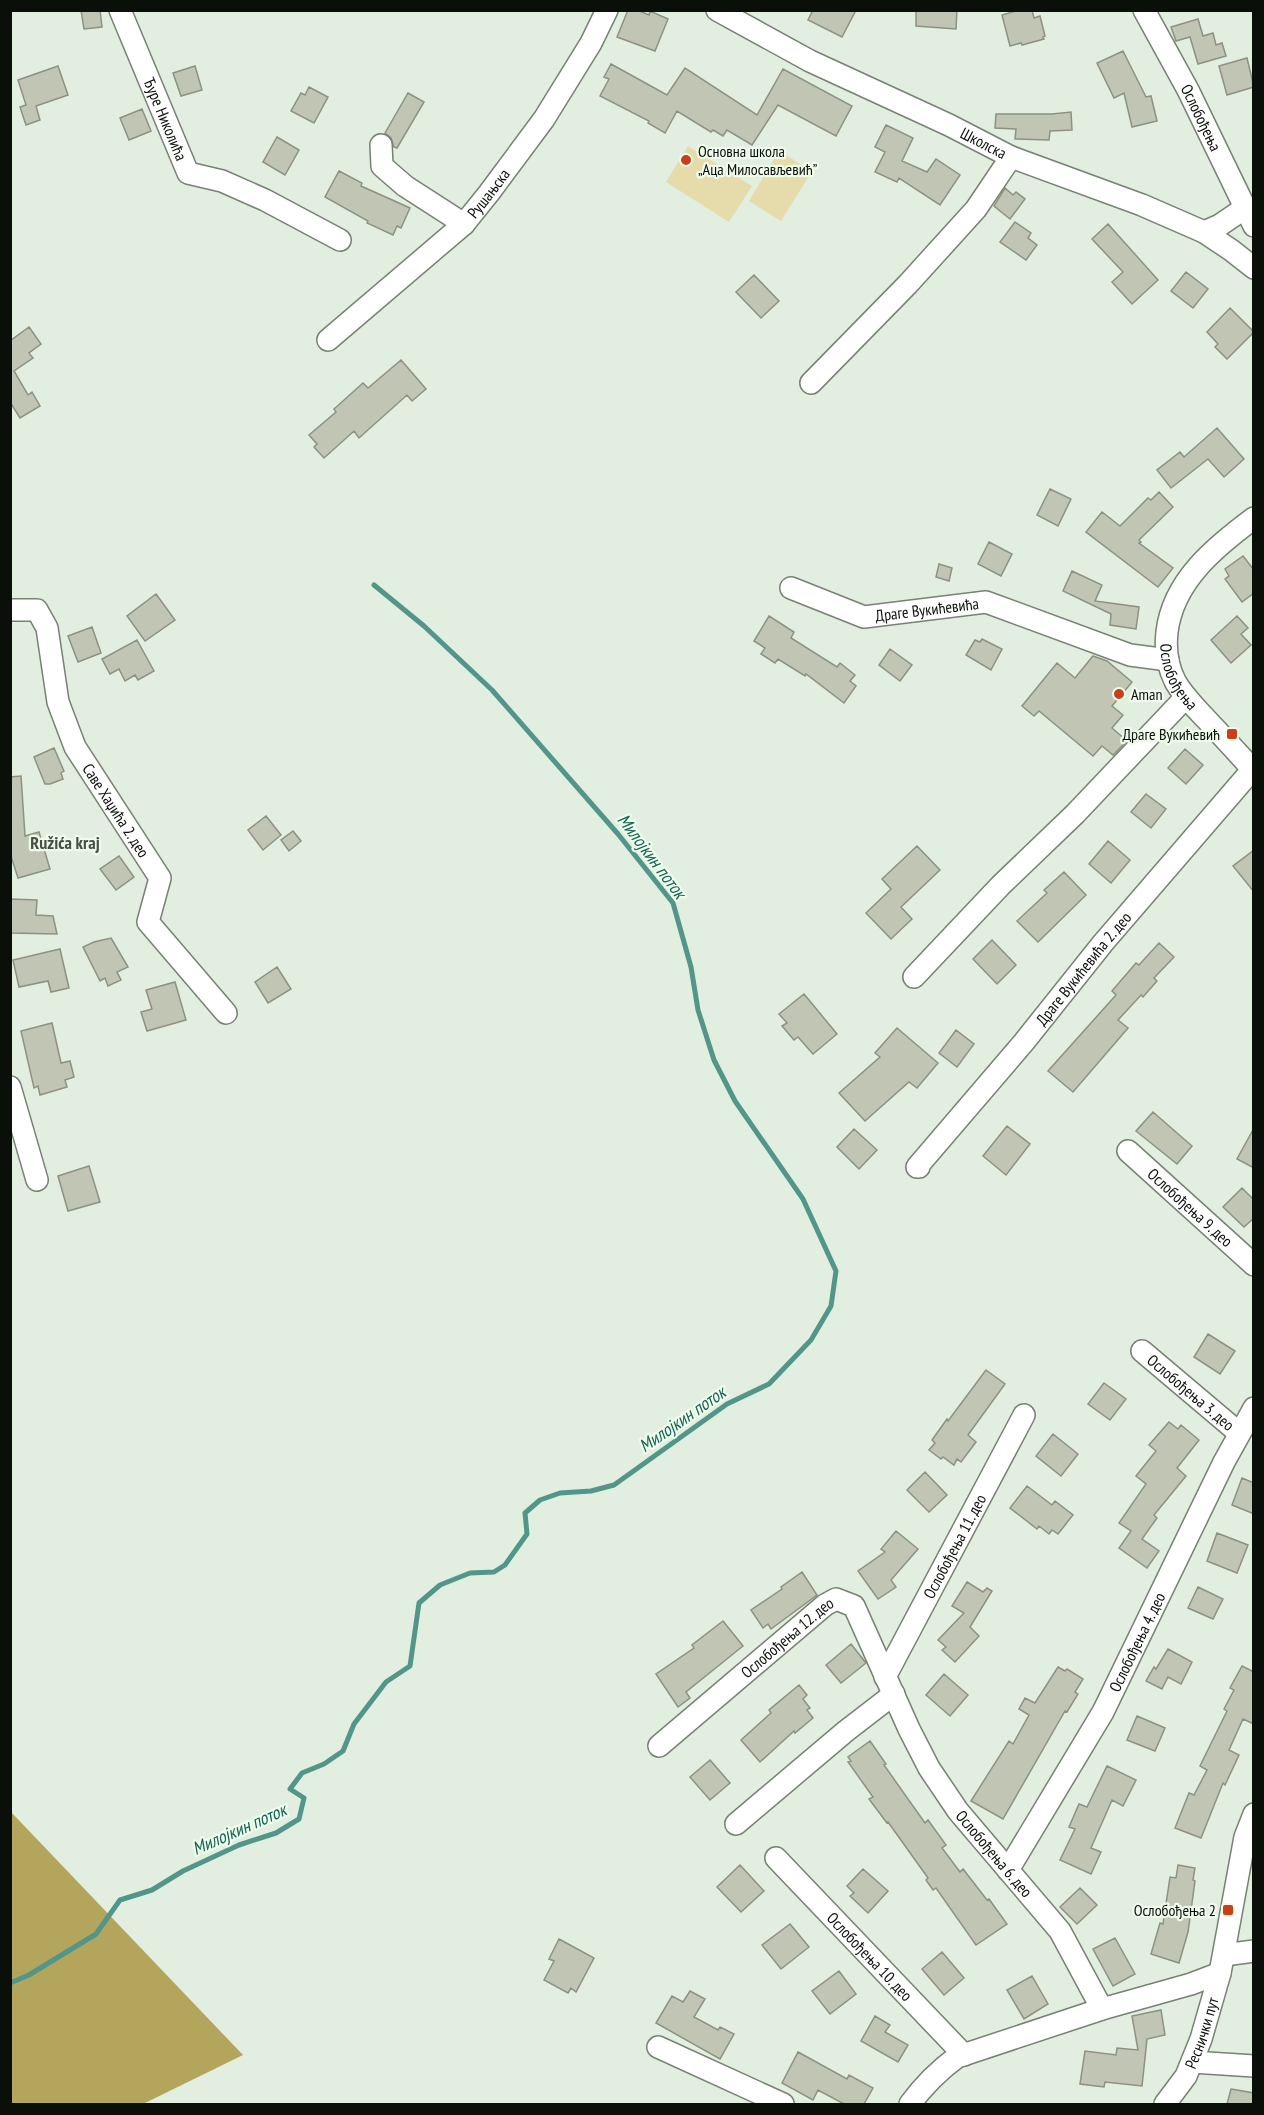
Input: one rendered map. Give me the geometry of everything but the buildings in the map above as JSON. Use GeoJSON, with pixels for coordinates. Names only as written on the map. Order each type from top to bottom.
{"type":"FeatureCollection","features":[{"type":"Feature","properties":{"kind":"street","name":"Ђуре Николића"},"geometry":{"type":"LineString","coordinates":[[120,10],[188,173],[222,181],[265,200],[340,240]]}},
{"type":"Feature","properties":{"kind":"street","name":"Рушањска"},"geometry":{"type":"LineString","coordinates":[[328,340],[464,224],[544,119],[591,43],[606,10]]}},
{"type":"Feature","properties":{"kind":"street","name":"Школска"},"geometry":{"type":"LineString","coordinates":[[717,10],[810,61],[949,125],[1011,157],[1142,205],[1204,232],[1254,268]]}},
{"type":"Feature","properties":{"kind":"street","name":"Ослобођења"},"geometry":{"type":"LineString","coordinates":[[1144,10],[1188,90],[1249,217]]}},
{"type":"Feature","properties":{"kind":"street"},"geometry":{"type":"LineString","coordinates":[[381,145],[382,166],[405,186],[464,224]]}},
{"type":"Feature","properties":{"kind":"street"},"geometry":{"type":"LineString","coordinates":[[811,383],[908,284],[976,209],[1011,157]]}},
{"type":"Feature","properties":{"kind":"street"},"geometry":{"type":"LineString","coordinates":[[1204,232],[1249,217]]}},
{"type":"Feature","properties":{"kind":"street","name":"Ослобођења"},"geometry":{"type":"LineString","coordinates":[[1253,771],[1186,697],[1175,680],[1166,646],[1168,623],[1175,599],[1189,576],[1206,557],[1254,518]]}},
{"type":"Feature","properties":{"kind":"street","name":"Драге Вукићевића"},"geometry":{"type":"LineString","coordinates":[[791,588],[864,617],[986,602],[1130,655],[1168,660]]}},
{"type":"Feature","properties":{"kind":"street","name":"Саве Хаџића 2. део"},"geometry":{"type":"LineString","coordinates":[[10,610],[37,610],[47,628],[58,702],[75,747],[160,878],[148,922],[226,1013]]}},
{"type":"Feature","properties":{"kind":"street"},"geometry":{"type":"LineString","coordinates":[[914,977],[1009,878],[1075,814],[1186,697]]}},
{"type":"Feature","properties":{"kind":"street","name":"Драге Вукићевића 2. део"},"geometry":{"type":"LineString","coordinates":[[919,1167],[917,1167],[1024,1042],[1103,943],[1253,771]]}},
{"type":"Feature","properties":{"kind":"street"},"geometry":{"type":"LineString","coordinates":[[10,1087],[37,1180]]}},
{"type":"Feature","properties":{"kind":"street","name":"Ослобођења 9. део"},"geometry":{"type":"LineString","coordinates":[[1128,1151],[1254,1265]]}},
{"type":"Feature","properties":{"kind":"street","name":"Ослобођења 3. део"},"geometry":{"type":"LineString","coordinates":[[1142,1351],[1239,1433]]}},
{"type":"Feature","properties":{"kind":"street","name":"Ослобођења 4. део"},"geometry":{"type":"LineString","coordinates":[[1008,1870],[1104,1712],[1224,1462],[1254,1408]]}},
{"type":"Feature","properties":{"kind":"street","name":"Ослобођења 11. део"},"geometry":{"type":"LineString","coordinates":[[890,1686],[1024,1415]]}},
{"type":"Feature","properties":{"kind":"street","name":"Ослобођења 12. део"},"geometry":{"type":"LineString","coordinates":[[659,1746],[825,1605],[836,1599],[854,1606],[890,1686]]}},
{"type":"Feature","properties":{"kind":"street"},"geometry":{"type":"LineString","coordinates":[[736,1824],[890,1686]]}},
{"type":"Feature","properties":{"kind":"street","name":"Ослобођења 6. део"},"geometry":{"type":"LineString","coordinates":[[890,1686],[909,1729],[945,1793],[1060,1931],[1102,2008]]}},
{"type":"Feature","properties":{"kind":"street"},"geometry":{"type":"LineString","coordinates":[[1222,1964],[1245,1837],[1254,1814]]}},
{"type":"Feature","properties":{"kind":"street","name":"Ослобођења 10. део"},"geometry":{"type":"LineString","coordinates":[[777,1858],[964,2055]]}},
{"type":"Feature","properties":{"kind":"street"},"geometry":{"type":"LineString","coordinates":[[910,2104],[940,2069],[957,2057],[1102,2008],[1254,1951]]}},
{"type":"Feature","properties":{"kind":"street","name":"Реснички пут"},"geometry":{"type":"LineString","coordinates":[[1165,2104],[1186,2076],[1192,2062],[1222,1964]]}},
{"type":"Feature","properties":{"kind":"street"},"geometry":{"type":"LineString","coordinates":[[658,2048],[783,2104]]}},
{"type":"Feature","properties":{"kind":"street"},"geometry":{"type":"LineString","coordinates":[[1192,2062],[1254,2066]]}},
{"type":"Feature","properties":{"kind":"shaded area"},"geometry":{"type":"Polygon","coordinates":[[[688,146],[752,186],[729,222],[666,182],[688,146]]]}},
{"type":"Feature","properties":{"kind":"shaded area"},"geometry":{"type":"Polygon","coordinates":[[[779,151],[812,171],[781,221],[749,201],[779,151]]]}},
{"type":"Feature","properties":{"kind":"shaded area"},"geometry":{"type":"Polygon","coordinates":[[[10,1812],[243,2055],[143,2104],[11,2104],[10,1812]]]}},
{"type":"Feature","properties":{"kind":"waterway","name":"Милојкин поток"},"geometry":{"type":"LineString","coordinates":[[10,1983],[29,1975],[96,1934],[120,1900],[152,1890],[183,1871],[239,1845],[276,1833],[299,1819],[304,1798],[290,1789],[302,1773],[324,1764],[343,1751],[354,1724],[386,1682],[410,1666],[419,1603],[440,1585],[470,1573],[494,1572],[505,1565],[527,1534],[525,1513],[540,1500],[560,1493],[591,1491],[614,1485],[727,1404],[769,1384],[811,1340],[831,1306],[836,1271],[803,1199],[735,1101],[714,1060],[698,1010],[691,967],[673,903],[618,834],[492,690],[424,626],[374,585]]}},
{"type":"Feature","properties":{"kind":"place","name":"Основна школа „Аца Милосављевић”"},"geometry":{"type":"Point","coordinates":[686,160]}},
{"type":"Feature","properties":{"kind":"place","name":"Aman"},"geometry":{"type":"Point","coordinates":[1119,694]}},
{"type":"Feature","properties":{"kind":"place","name":"Драге Вукићевић"},"geometry":{"type":"Point","coordinates":[1232,734]}},
{"type":"Feature","properties":{"kind":"place","name":"Ослобођења 2"},"geometry":{"type":"Point","coordinates":[1228,1910]}},
{"type":"Feature","properties":{"kind":"district","name":"Ružića kraj"},"geometry":{"type":"Point","coordinates":[65,842]}}]}
